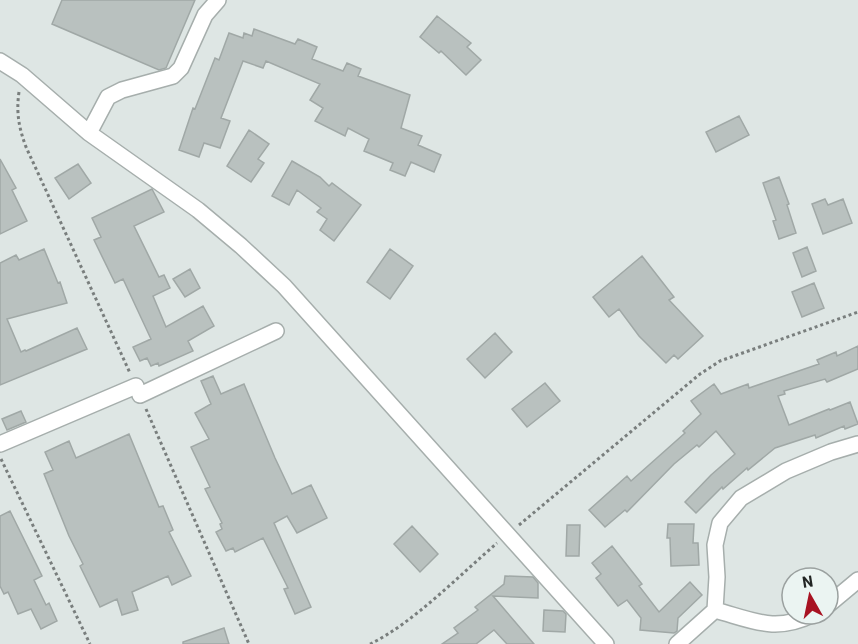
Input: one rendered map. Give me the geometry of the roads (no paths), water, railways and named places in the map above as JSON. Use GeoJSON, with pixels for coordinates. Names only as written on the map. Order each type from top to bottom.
{"type":"FeatureCollection","features":[{"type":"Feature","properties":{"kind":"street"},"geometry":{"type":"LineString","coordinates":[[89,133],[108,98],[122,90],[173,76],[181,68],[205,15],[218,0]]}},
{"type":"Feature","properties":{"kind":"street"},"geometry":{"type":"LineString","coordinates":[[0,61],[22,75],[89,133],[198,210],[284,286],[601,639],[584,644]]}},
{"type":"Feature","properties":{"kind":"street"},"geometry":{"type":"LineString","coordinates":[[0,444],[138,391],[276,331]]}},
{"type":"Feature","properties":{"kind":"street"},"geometry":{"type":"LineString","coordinates":[[677,644],[715,610],[717,578],[715,545],[720,523],[741,498],[786,471],[831,452],[858,444]]}},
{"type":"Feature","properties":{"kind":"street"},"geometry":{"type":"LineString","coordinates":[[840,595],[858,580]]}},
{"type":"Feature","properties":{"kind":"street"},"geometry":{"type":"LineString","coordinates":[[715,610],[770,625],[780,624]]}}]}
